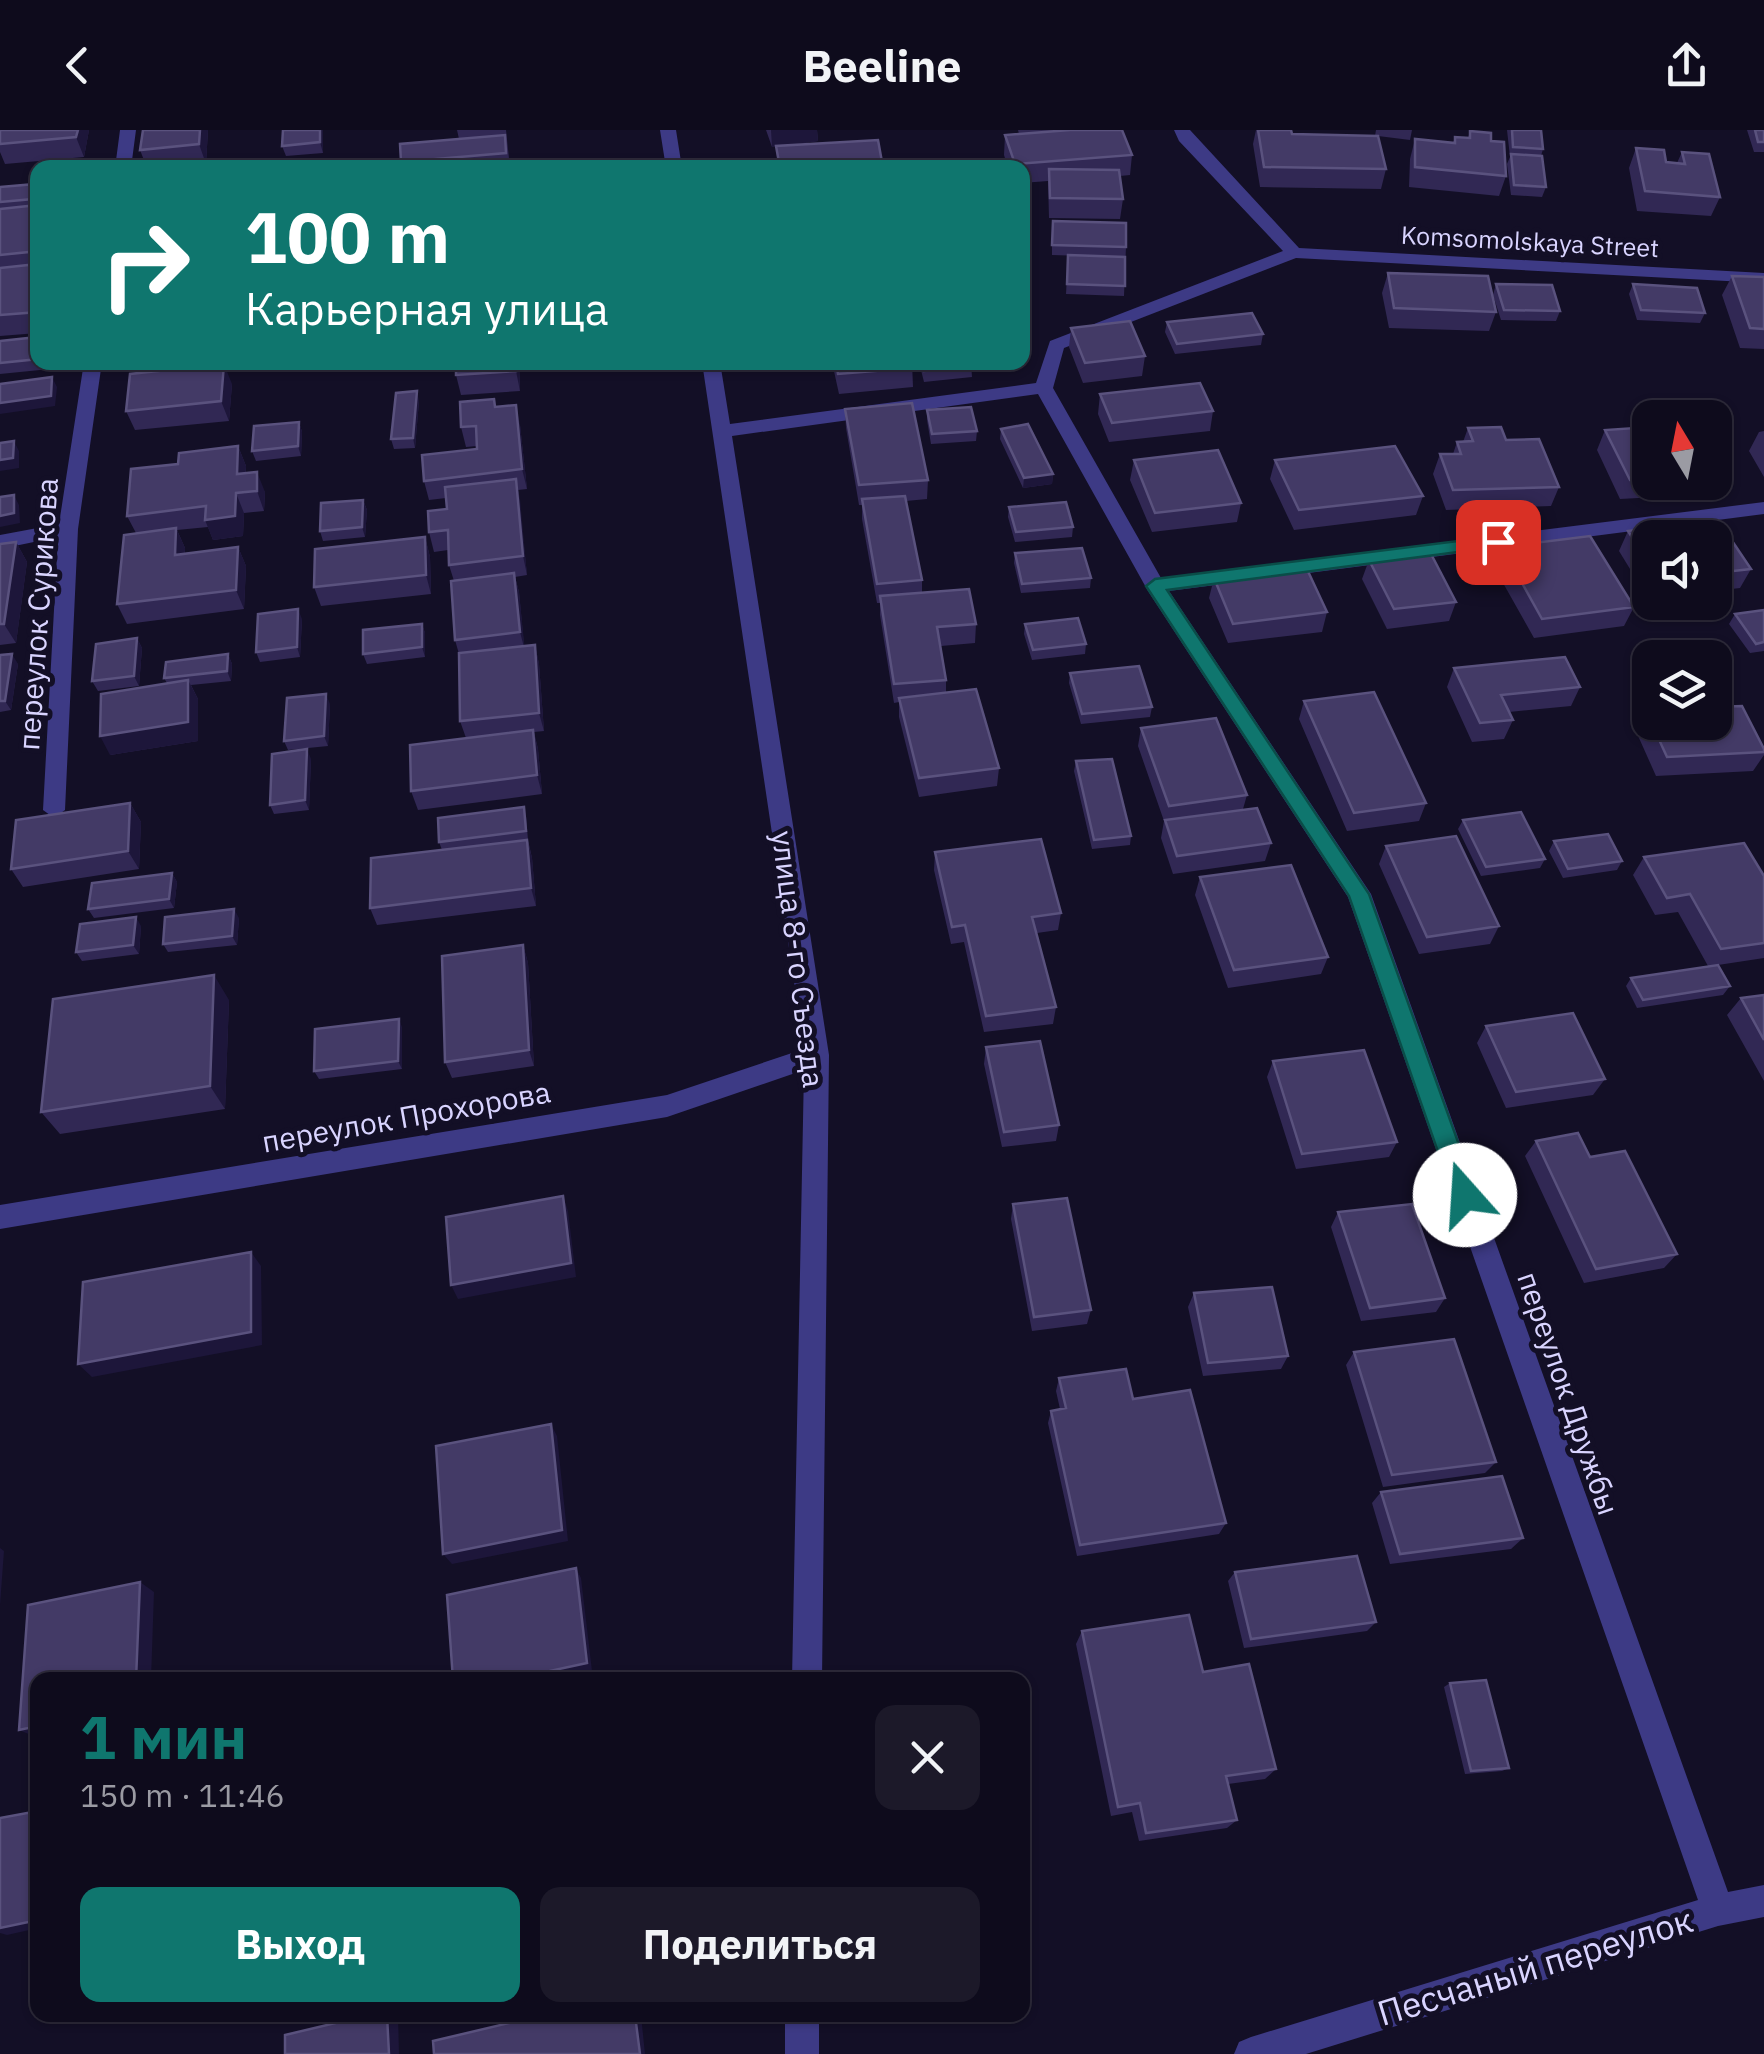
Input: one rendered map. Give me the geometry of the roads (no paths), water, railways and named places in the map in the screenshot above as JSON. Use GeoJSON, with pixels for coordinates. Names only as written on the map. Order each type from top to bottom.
{"type":"FeatureCollection","features":[{"type":"Feature","properties":{"kind":"street"},"geometry":{"type":"LineString","coordinates":[[124,160],[128,130]]}},
{"type":"Feature","properties":{"kind":"street"},"geometry":{"type":"LineString","coordinates":[[668,130],[673,160]]}},
{"type":"Feature","properties":{"kind":"street"},"geometry":{"type":"LineString","coordinates":[[723,430],[1044,388],[1056,345],[1294,253],[1184,138],[1182,130]]}},
{"type":"Feature","properties":{"kind":"street","name":"Komsomolskaya Street"},"geometry":{"type":"LineString","coordinates":[[1294,253],[1764,278]]}},
{"type":"Feature","properties":{"kind":"street","name":"переулок Сурикова"},"geometry":{"type":"LineString","coordinates":[[54,810],[68,529],[92,370]]}},
{"type":"Feature","properties":{"kind":"street","name":"улица 8-го Съезда"},"geometry":{"type":"LineString","coordinates":[[712,370],[817,1055],[807,1672]]}},
{"type":"Feature","properties":{"kind":"street","name":"переулок Дружбы"},"geometry":{"type":"LineString","coordinates":[[1044,388],[1155,586],[1358,894],[1718,1910]]}},
{"type":"Feature","properties":{"kind":"street"},"geometry":{"type":"LineString","coordinates":[[1155,586],[1764,508]]}},
{"type":"Feature","properties":{"kind":"street"},"geometry":{"type":"LineString","coordinates":[[0,542],[68,529]]}},
{"type":"Feature","properties":{"kind":"street","name":"переулок Прохорова"},"geometry":{"type":"LineString","coordinates":[[0,1218],[667,1106],[817,1055]]}},
{"type":"Feature","properties":{"kind":"street","name":"Песчаный переулок"},"geometry":{"type":"LineString","coordinates":[[1250,2054],[1718,1910],[1764,1901]]}},
{"type":"Feature","properties":{"kind":"street"},"geometry":{"type":"LineString","coordinates":[[802,2022],[802,2054]]}}]}
